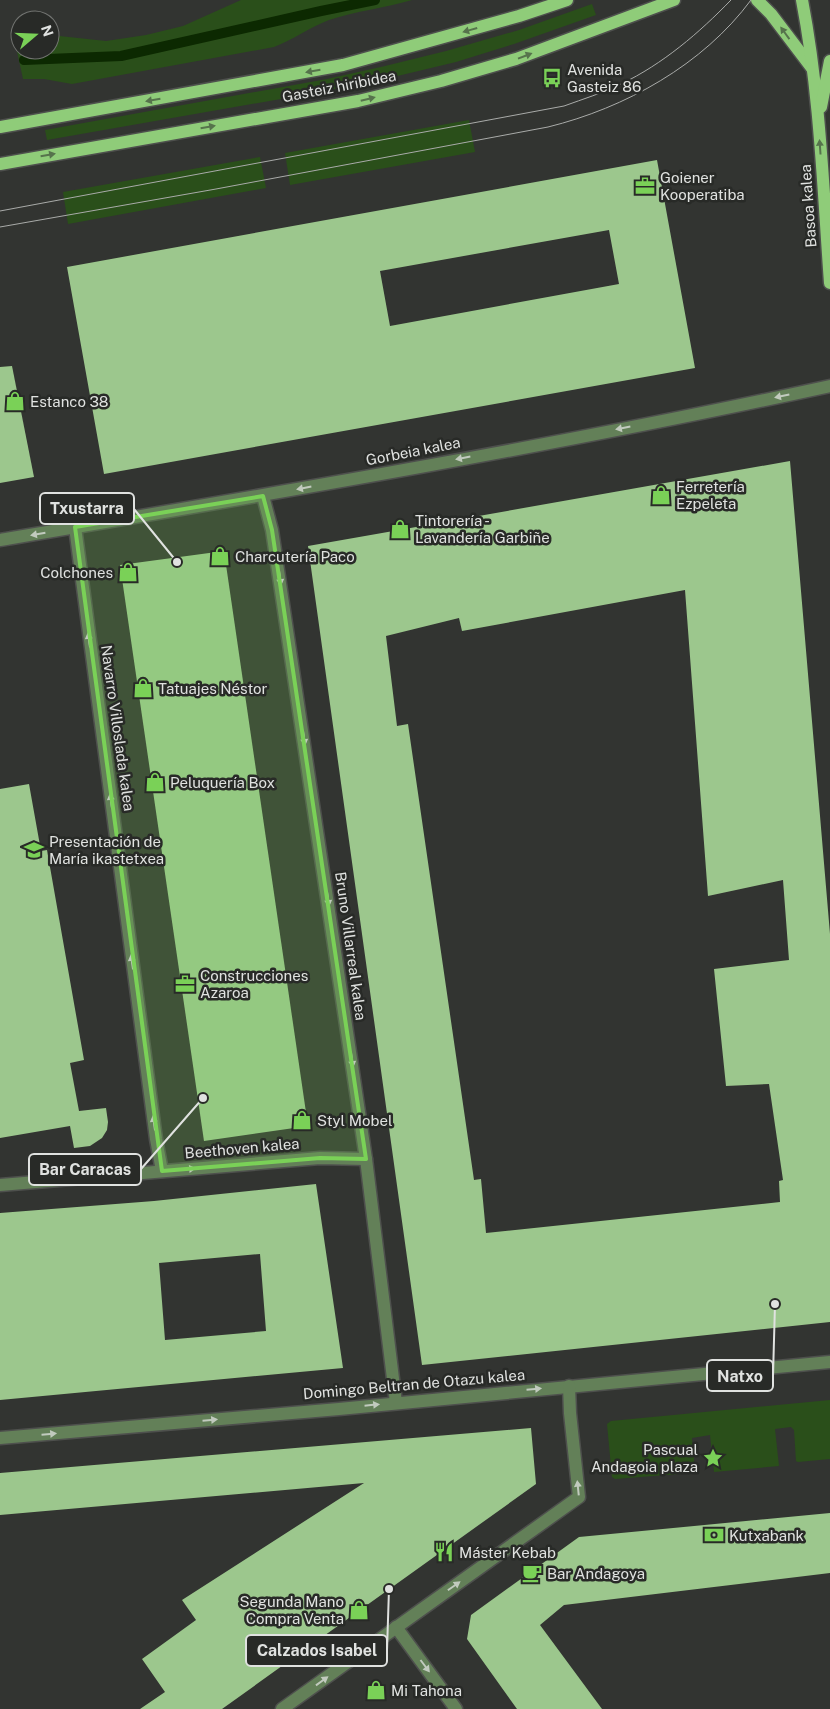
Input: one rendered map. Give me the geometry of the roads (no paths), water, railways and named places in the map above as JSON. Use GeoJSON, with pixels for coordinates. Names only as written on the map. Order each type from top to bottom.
{"type":"FeatureCollection","features":[{"type":"Feature","properties":{"kind":"main road","name":"Gasteiz hiribidea"},"geometry":{"type":"LineString","coordinates":[[0,127],[343,65],[519,16],[567,0]]}},
{"type":"Feature","properties":{"kind":"main road","name":"Gasteiz hiribidea"},"geometry":{"type":"LineString","coordinates":[[0,164],[358,101],[441,81],[516,59],[674,0]]}},
{"type":"Feature","properties":{"kind":"main road"},"geometry":{"type":"LineString","coordinates":[[757,0],[771,14],[812,68]]}},
{"type":"Feature","properties":{"kind":"main road","name":"Basoa kalea"},"geometry":{"type":"LineString","coordinates":[[802,0],[808,33],[818,127],[830,283]]}},
{"type":"Feature","properties":{"kind":"main road","name":"Basoa kalea"},"geometry":{"type":"LineString","coordinates":[[818,127],[830,60]]}},
{"type":"Feature","properties":{"kind":"street","name":"Gorbeia kalea"},"geometry":{"type":"LineString","coordinates":[[0,540],[263,496],[705,413],[830,386]]}},
{"type":"Feature","properties":{"kind":"street","name":"Bruno Villarreal kalea"},"geometry":{"type":"LineString","coordinates":[[263,496],[272,530],[366,1159],[396,1403]]}},
{"type":"Feature","properties":{"kind":"street","name":"Navarro Villoslada kalea"},"geometry":{"type":"LineString","coordinates":[[75,527],[156,1139],[162,1171]]}},
{"type":"Feature","properties":{"kind":"street","name":"Beethoven kalea"},"geometry":{"type":"LineString","coordinates":[[0,1185],[320,1158],[366,1159]]}},
{"type":"Feature","properties":{"kind":"street","name":"Domingo Beltran de Otazu kalea"},"geometry":{"type":"LineString","coordinates":[[0,1438],[830,1362]]}},
{"type":"Feature","properties":{"kind":"street"},"geometry":{"type":"LineString","coordinates":[[282,1709],[579,1497],[570,1413],[570,1386]]}},
{"type":"Feature","properties":{"kind":"street"},"geometry":{"type":"LineString","coordinates":[[396,1627],[456,1709]]}},
{"type":"Feature","properties":{"kind":"waterway"},"geometry":{"type":"LineString","coordinates":[[60,59],[121,56],[375,0]]}},
{"type":"Feature","properties":{"kind":"tram line"},"geometry":{"type":"LineString","coordinates":[[0,211],[564,106],[614,87],[651,67],[680,47],[731,0]]}},
{"type":"Feature","properties":{"kind":"tram line"},"geometry":{"type":"LineString","coordinates":[[0,227],[548,127],[577,119],[633,96],[686,64],[710,45],[751,0]]}},
{"type":"Feature","properties":{"kind":"place","name":"Avenida Gasteiz 86"},"geometry":{"type":"Point","coordinates":[552,78]}},
{"type":"Feature","properties":{"kind":"place","name":"Goiener Kooperatiba"},"geometry":{"type":"Point","coordinates":[645,186]}},
{"type":"Feature","properties":{"kind":"place","name":"Estanco 38"},"geometry":{"type":"Point","coordinates":[15,401]}},
{"type":"Feature","properties":{"kind":"place","name":"Ferretería Ezpeleta"},"geometry":{"type":"Point","coordinates":[661,495]}},
{"type":"Feature","properties":{"kind":"place","name":"Tintorería - Lavandería Garbiñe"},"geometry":{"type":"Point","coordinates":[400,529]}},
{"type":"Feature","properties":{"kind":"place","name":"Charcutería Paco"},"geometry":{"type":"Point","coordinates":[220,556]}},
{"type":"Feature","properties":{"kind":"place","name":"Txustarra"},"geometry":{"type":"Point","coordinates":[177,562]}},
{"type":"Feature","properties":{"kind":"place","name":"Colchones"},"geometry":{"type":"Point","coordinates":[128,572]}},
{"type":"Feature","properties":{"kind":"place","name":"Tatuajes Néstor"},"geometry":{"type":"Point","coordinates":[143,688]}},
{"type":"Feature","properties":{"kind":"place","name":"Peluquería Box"},"geometry":{"type":"Point","coordinates":[155,782]}},
{"type":"Feature","properties":{"kind":"place","name":"Presentación de María ikastetxea"},"geometry":{"type":"Point","coordinates":[34,850]}},
{"type":"Feature","properties":{"kind":"place","name":"Construcciones Azaroa"},"geometry":{"type":"Point","coordinates":[185,984]}},
{"type":"Feature","properties":{"kind":"place","name":"Bar Caracas"},"geometry":{"type":"Point","coordinates":[203,1098]}},
{"type":"Feature","properties":{"kind":"place","name":"Styl Mobel"},"geometry":{"type":"Point","coordinates":[302,1120]}},
{"type":"Feature","properties":{"kind":"place","name":"Natxo"},"geometry":{"type":"Point","coordinates":[775,1304]}},
{"type":"Feature","properties":{"kind":"place","name":"Pascual Andagoia plaza"},"geometry":{"type":"Point","coordinates":[713,1458]}},
{"type":"Feature","properties":{"kind":"place","name":"Kutxabank"},"geometry":{"type":"Point","coordinates":[714,1535]}},
{"type":"Feature","properties":{"kind":"place","name":"Máster Kebab"},"geometry":{"type":"Point","coordinates":[444,1552]}},
{"type":"Feature","properties":{"kind":"place","name":"Bar Andagoya"},"geometry":{"type":"Point","coordinates":[532,1573]}},
{"type":"Feature","properties":{"kind":"place","name":"Calzados Isabel"},"geometry":{"type":"Point","coordinates":[389,1589]}},
{"type":"Feature","properties":{"kind":"place","name":"Segunda Mano Compra Venta"},"geometry":{"type":"Point","coordinates":[359,1610]}},
{"type":"Feature","properties":{"kind":"place","name":"Mi Tahona"},"geometry":{"type":"Point","coordinates":[376,1690]}}]}
